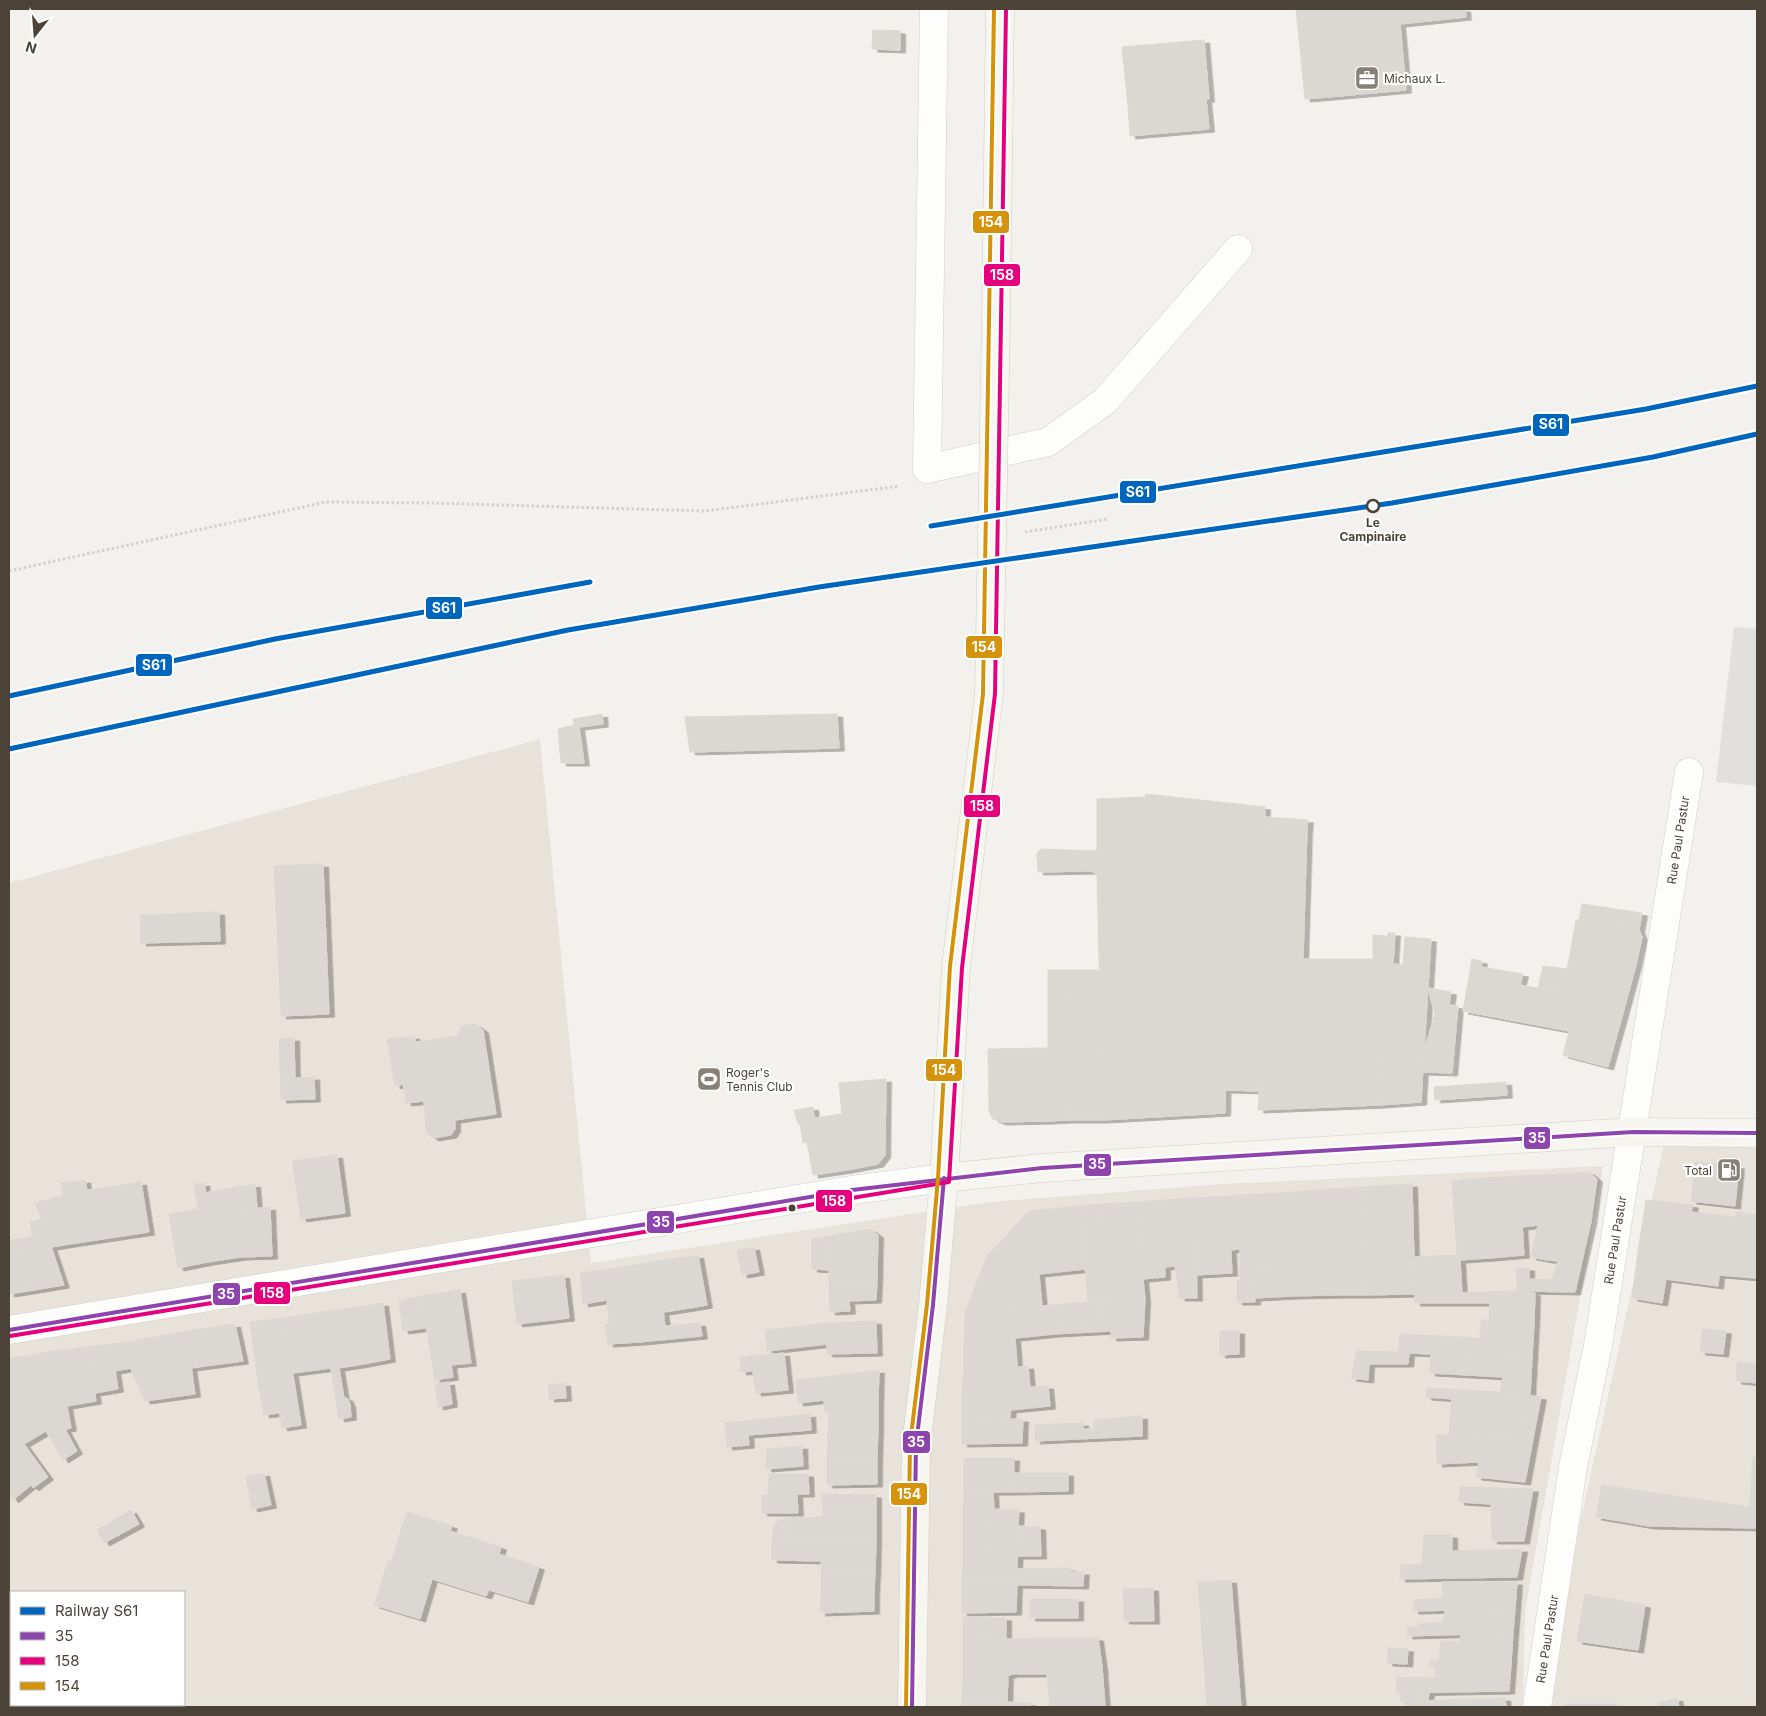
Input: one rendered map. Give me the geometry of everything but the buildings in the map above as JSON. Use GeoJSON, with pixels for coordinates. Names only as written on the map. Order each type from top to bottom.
{"type":"FeatureCollection","features":[{"type":"Feature","properties":{"kind":"main road"},"geometry":{"type":"LineString","coordinates":[[912,1707],[916,1445],[933,1305],[944,1178],[956,967],[990,694],[1000,9]]}},
{"type":"Feature","properties":{"kind":"main road"},"geometry":{"type":"LineString","coordinates":[[944,1178],[1042,1168],[1633,1132],[1757,1132]]}},
{"type":"Feature","properties":{"kind":"street"},"geometry":{"type":"LineString","coordinates":[[934,9],[927,469],[1048,442],[1106,401],[1238,249]]}},
{"type":"Feature","properties":{"kind":"street","name":"Rue Paul Pastur"},"geometry":{"type":"LineString","coordinates":[[1537,1707],[1573,1467],[1598,1345],[1689,772]]}},
{"type":"Feature","properties":{"kind":"street"},"geometry":{"type":"LineString","coordinates":[[9,1330],[852,1190],[944,1178]]}},
{"type":"Feature","properties":{"kind":"path"},"geometry":{"type":"LineString","coordinates":[[9,571],[326,502],[431,503],[705,512],[908,485],[927,469]]}},
{"type":"Feature","properties":{"kind":"path"},"geometry":{"type":"LineString","coordinates":[[992,538],[1108,519]]}},
{"type":"Feature","properties":{"kind":"shaded area"},"geometry":{"type":"Polygon","coordinates":[[[1734,627],[1757,629],[1757,786],[1716,782],[1734,627]]]}},
{"type":"Feature","properties":{"kind":"shaded area"},"geometry":{"type":"Polygon","coordinates":[[[540,739],[591,1263],[990,1202],[1223,1184],[1603,1166],[1525,1612],[1523,1707],[9,1707],[9,883],[540,739]]]}},
{"type":"Feature","properties":{"kind":"shaded area"},"geometry":{"type":"Polygon","coordinates":[[[1667,1131],[1757,1149],[1757,1707],[1539,1707],[1667,1131]]]}},
{"type":"Feature","properties":{"kind":"rail line","name":"S61"},"geometry":{"type":"LineString","coordinates":[[931,526],[1646,409],[1757,386]]}},
{"type":"Feature","properties":{"kind":"rail line","name":"S61"},"geometry":{"type":"LineString","coordinates":[[9,749],[568,630],[819,587],[1392,503],[1653,457],[1757,434]]}},
{"type":"Feature","properties":{"kind":"rail line","name":"S61"},"geometry":{"type":"LineString","coordinates":[[9,696],[275,639],[590,582]]}},
{"type":"Feature","properties":{"kind":"transit line","name":"154"},"geometry":{"type":"LineString","coordinates":[[906,1707],[910,1444],[927,1304],[938,1178],[950,966],[983,694],[994,9]]}},
{"type":"Feature","properties":{"kind":"transit line","name":"158"},"geometry":{"type":"LineString","coordinates":[[10,1336],[949,1182],[962,968],[995,694],[1006,9]]}},
{"type":"Feature","properties":{"kind":"transit line","name":"35"},"geometry":{"type":"LineString","coordinates":[[9,1330],[852,1190],[1042,1168],[1633,1132],[1757,1133]]}},
{"type":"Feature","properties":{"kind":"transit line","name":"35"},"geometry":{"type":"LineString","coordinates":[[912,1707],[916,1445],[933,1305],[944,1178]]}},
{"type":"Feature","properties":{"kind":"place","name":"Michaux L."},"geometry":{"type":"Point","coordinates":[1367,78]}},
{"type":"Feature","properties":{"kind":"place","name":"Le Campinaire"},"geometry":{"type":"Point","coordinates":[1373,506]}},
{"type":"Feature","properties":{"kind":"place","name":"Roger's Tennis Club"},"geometry":{"type":"Point","coordinates":[709,1079]}},
{"type":"Feature","properties":{"kind":"place","name":"Total"},"geometry":{"type":"Point","coordinates":[1729,1170]}}]}
